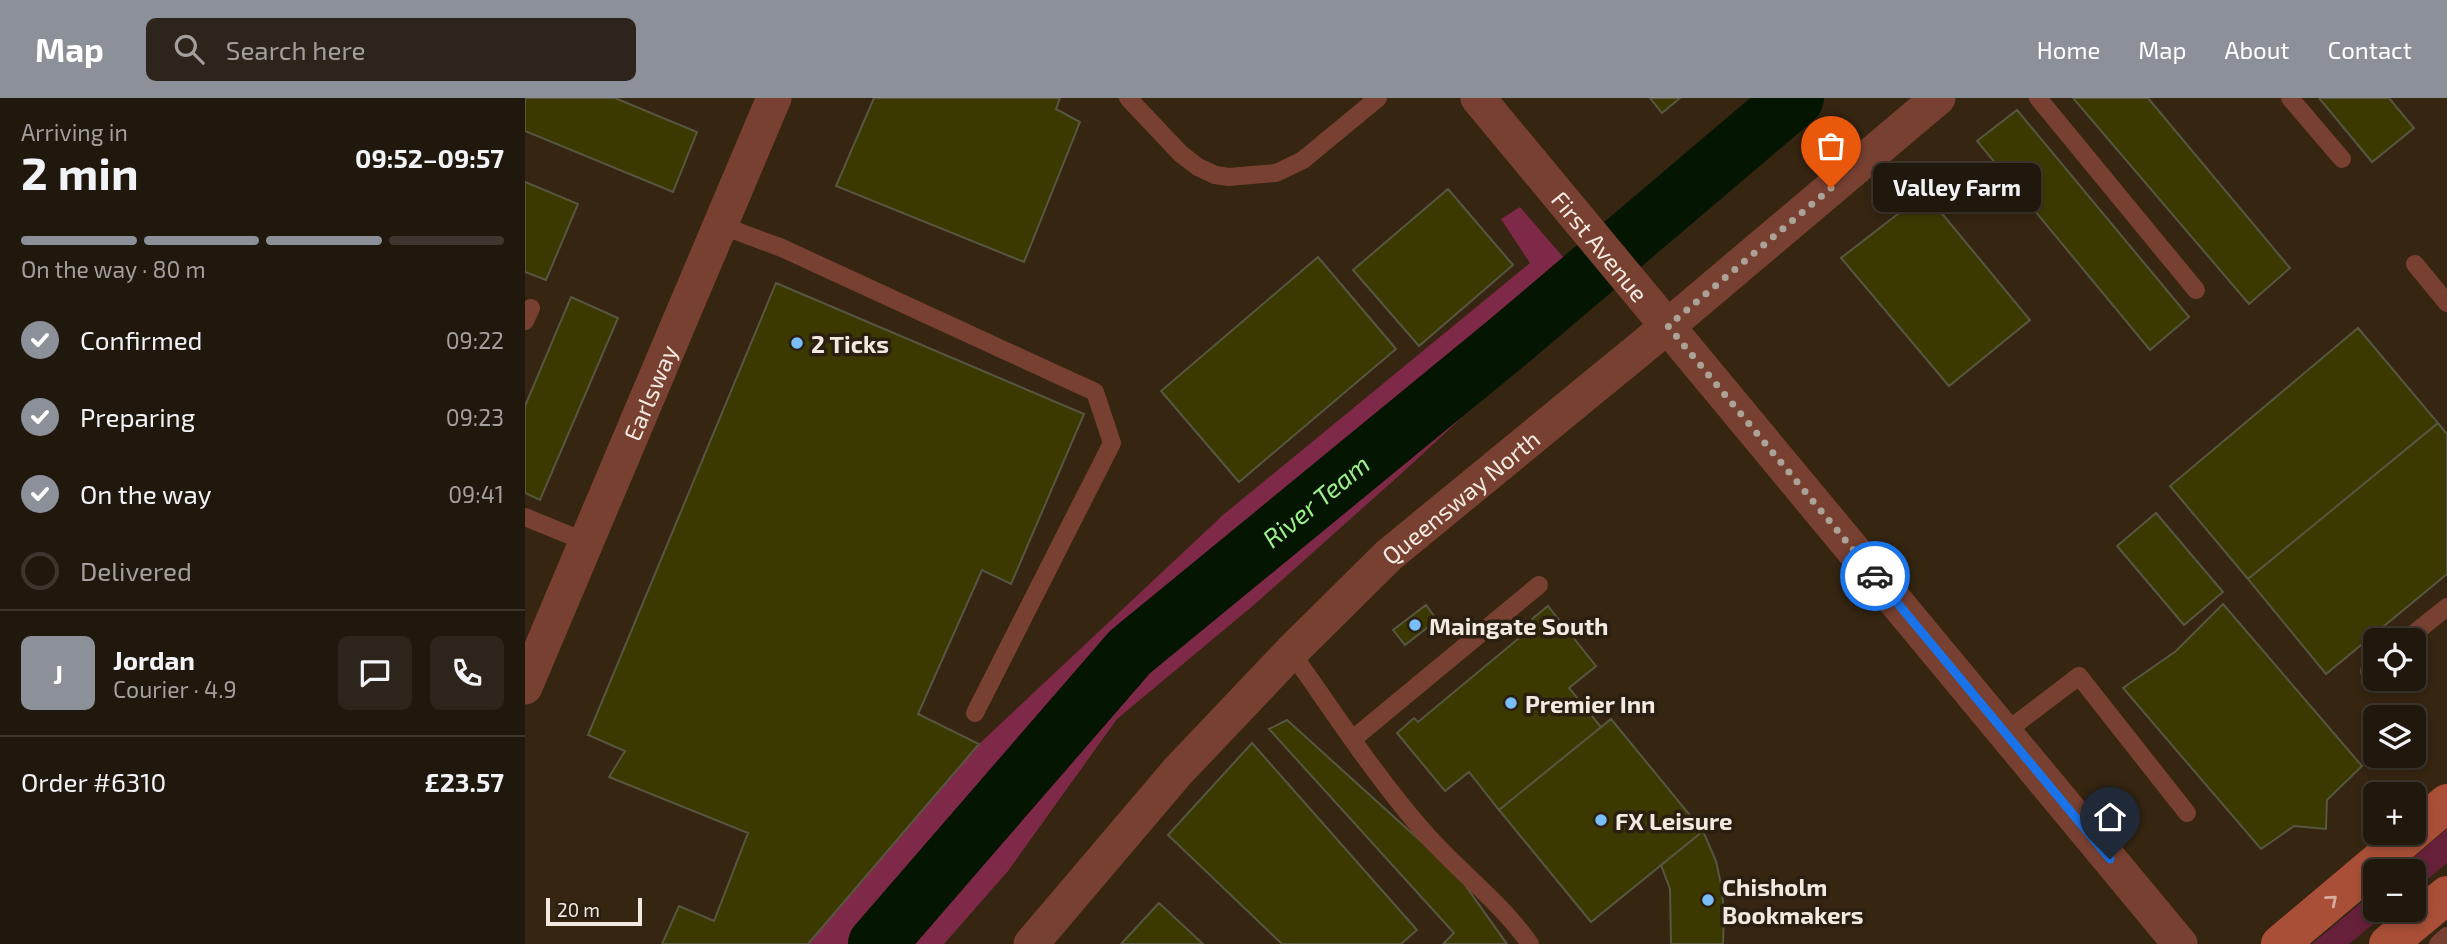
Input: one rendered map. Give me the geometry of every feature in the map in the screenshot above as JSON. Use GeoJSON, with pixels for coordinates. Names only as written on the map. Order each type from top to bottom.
{"type":"FeatureCollection","features":[{"type":"Feature","properties":{"kind":"street","name":"Earlsway"},"geometry":{"type":"LineString","coordinates":[[525,687],[774,98]]}},
{"type":"Feature","properties":{"kind":"street","name":"First Avenue"},"geometry":{"type":"LineString","coordinates":[[1478,98],[2180,944]]}},
{"type":"Feature","properties":{"kind":"street","name":"Queensway North"},"geometry":{"type":"LineString","coordinates":[[1031,944],[1178,771],[1291,652],[1389,555],[1668,326],[1938,98]]}},
{"type":"Feature","properties":{"kind":"street"},"geometry":{"type":"LineString","coordinates":[[2426,820],[2447,803]]}},
{"type":"Feature","properties":{"kind":"street"},"geometry":{"type":"LineString","coordinates":[[2280,944],[2397,845]]}},
{"type":"Feature","properties":{"kind":"street"},"geometry":{"type":"LineString","coordinates":[[2388,944],[2447,895]]}},
{"type":"Feature","properties":{"kind":"lane"},"geometry":{"type":"LineString","coordinates":[[1128,98],[1181,154],[1198,167],[1215,175],[1229,177],[1276,173],[1303,160],[1378,98]]}},
{"type":"Feature","properties":{"kind":"lane"},"geometry":{"type":"LineString","coordinates":[[2038,98],[2196,290]]}},
{"type":"Feature","properties":{"kind":"lane"},"geometry":{"type":"LineString","coordinates":[[2290,98],[2342,159]]}},
{"type":"Feature","properties":{"kind":"lane"},"geometry":{"type":"LineString","coordinates":[[720,225],[782,248],[1095,392],[1112,443],[975,713]]}},
{"type":"Feature","properties":{"kind":"lane"},"geometry":{"type":"LineString","coordinates":[[2415,264],[2447,303]]}},
{"type":"Feature","properties":{"kind":"lane"},"geometry":{"type":"LineString","coordinates":[[525,517],[586,542]]}},
{"type":"Feature","properties":{"kind":"lane"},"geometry":{"type":"LineString","coordinates":[[1353,739],[1539,585]]}},
{"type":"Feature","properties":{"kind":"lane"},"geometry":{"type":"LineString","coordinates":[[2421,628],[2447,607]]}},
{"type":"Feature","properties":{"kind":"lane"},"geometry":{"type":"LineString","coordinates":[[1291,652],[1408,814],[1530,944]]}},
{"type":"Feature","properties":{"kind":"lane"},"geometry":{"type":"LineString","coordinates":[[2004,733],[2079,676],[2187,813]]}},
{"type":"Feature","properties":{"kind":"lane"},"geometry":{"type":"LineString","coordinates":[[2438,944],[2447,936]]}},
{"type":"Feature","properties":{"kind":"shaded area"},"geometry":{"type":"Polygon","coordinates":[[[525,98],[2447,98],[2447,944],[525,944],[525,98]]]}},
{"type":"Feature","properties":{"kind":"shaded area"},"geometry":{"type":"Polygon","coordinates":[[[1520,207],[1595,294],[1402,473],[1255,604],[1117,719],[1008,871],[944,944],[808,944],[979,744],[1223,515],[1530,263],[1501,219],[1520,207]]]}},
{"type":"Feature","properties":{"kind":"shaded area"},"geometry":{"type":"Polygon","coordinates":[[[2447,829],[2447,863],[2426,880],[2426,859],[2411,859],[2447,829]]]}},
{"type":"Feature","properties":{"kind":"shaded area"},"geometry":{"type":"Polygon","coordinates":[[[2363,901],[2363,922],[2376,922],[2349,944],[2312,944],[2363,901]]]}},
{"type":"Feature","properties":{"kind":"building"},"geometry":{"type":"Polygon","coordinates":[[[525,98],[615,98],[697,132],[673,192],[525,131],[525,98]]]}},
{"type":"Feature","properties":{"kind":"building"},"geometry":{"type":"Polygon","coordinates":[[[874,98],[1060,98],[1056,109],[1080,122],[1024,262],[836,186],[874,98]]]}},
{"type":"Feature","properties":{"kind":"building"},"geometry":{"type":"Polygon","coordinates":[[[1650,98],[1680,98],[1662,113],[1650,98]]]}},
{"type":"Feature","properties":{"kind":"building"},"geometry":{"type":"Polygon","coordinates":[[[2073,98],[2148,98],[2290,268],[2249,304],[2073,98]]]}},
{"type":"Feature","properties":{"kind":"building"},"geometry":{"type":"Polygon","coordinates":[[[2319,98],[2389,98],[2414,128],[2372,162],[2319,98]]]}},
{"type":"Feature","properties":{"kind":"building"},"geometry":{"type":"Polygon","coordinates":[[[2017,110],[2189,317],[2150,350],[1977,141],[2017,110]]]}},
{"type":"Feature","properties":{"kind":"building"},"geometry":{"type":"Polygon","coordinates":[[[525,182],[578,204],[546,280],[525,272],[525,182]]]}},
{"type":"Feature","properties":{"kind":"building"},"geometry":{"type":"Polygon","coordinates":[[[1448,189],[1513,265],[1419,346],[1353,270],[1448,189]]]}},
{"type":"Feature","properties":{"kind":"building"},"geometry":{"type":"Polygon","coordinates":[[[1925,193],[2030,320],[1949,386],[1841,258],[1925,193]]]}},
{"type":"Feature","properties":{"kind":"building"},"geometry":{"type":"Polygon","coordinates":[[[1318,257],[1396,349],[1239,482],[1161,391],[1318,257]]]}},
{"type":"Feature","properties":{"kind":"building"},"geometry":{"type":"Polygon","coordinates":[[[776,283],[1084,414],[1011,584],[982,570],[918,714],[979,744],[808,944],[662,944],[679,906],[714,921],[748,833],[609,777],[625,751],[588,735],[776,283]]]}},
{"type":"Feature","properties":{"kind":"building"},"geometry":{"type":"Polygon","coordinates":[[[571,297],[618,318],[540,500],[525,493],[525,406],[571,297]]]}},
{"type":"Feature","properties":{"kind":"building"},"geometry":{"type":"Polygon","coordinates":[[[2358,328],[2438,423],[2248,579],[2170,486],[2358,328]]]}},
{"type":"Feature","properties":{"kind":"building"},"geometry":{"type":"Polygon","coordinates":[[[2438,423],[2447,434],[2447,574],[2382,628],[2363,628],[2363,643],[2326,674],[2248,579],[2438,423]]]}},
{"type":"Feature","properties":{"kind":"building"},"geometry":{"type":"Polygon","coordinates":[[[2156,513],[2223,592],[2184,625],[2117,546],[2156,513]]]}},
{"type":"Feature","properties":{"kind":"building"},"geometry":{"type":"Polygon","coordinates":[[[2223,604],[2362,766],[2327,800],[2326,829],[2294,826],[2261,849],[2123,688],[2176,651],[2223,604]]]}},
{"type":"Feature","properties":{"kind":"building","name":"Maingate South"},"geometry":{"type":"Polygon","coordinates":[[[1426,605],[1437,620],[1405,645],[1393,630],[1426,605]]]}},
{"type":"Feature","properties":{"kind":"building","name":"Premier Inn"},"geometry":{"type":"Polygon","coordinates":[[[1548,606],[1596,666],[1569,688],[1601,727],[1499,810],[1469,772],[1445,791],[1397,733],[1414,718],[1418,722],[1536,624],[1532,619],[1548,606]]]}},
{"type":"Feature","properties":{"kind":"building","name":"FX Leisure"},"geometry":{"type":"Polygon","coordinates":[[[1611,719],[1703,831],[1591,922],[1499,810],[1611,719]]]}},
{"type":"Feature","properties":{"kind":"building"},"geometry":{"type":"Polygon","coordinates":[[[1287,720],[1457,874],[1507,944],[1443,944],[1454,933],[1269,729],[1287,720]]]}},
{"type":"Feature","properties":{"kind":"building"},"geometry":{"type":"Polygon","coordinates":[[[1252,743],[1417,930],[1401,944],[1282,944],[1168,835],[1252,743]]]}},
{"type":"Feature","properties":{"kind":"building"},"geometry":{"type":"Polygon","coordinates":[[[1703,831],[1716,861],[1722,889],[1723,944],[1671,944],[1670,889],[1661,865],[1703,831]]]}},
{"type":"Feature","properties":{"kind":"building"},"geometry":{"type":"Polygon","coordinates":[[[1159,903],[1203,944],[1121,944],[1159,903]]]}},
{"type":"Feature","properties":{"kind":"waterway","name":"River Team"},"geometry":{"type":"LineString","coordinates":[[877,944],[1130,652],[1509,341],[1795,98]]}},
{"type":"Feature","properties":{"kind":"way so far"},"geometry":{"type":"LineString","coordinates":[[1831,188],[1668,326],[1875,576]]}},
{"type":"Feature","properties":{"kind":"place","name":"Valley Farm"},"geometry":{"type":"Point","coordinates":[1831,188]}},
{"type":"Feature","properties":{"kind":"place","name":"2 Ticks"},"geometry":{"type":"Point","coordinates":[797,343]}},
{"type":"Feature","properties":{"kind":"place","name":"Maingate South"},"geometry":{"type":"Point","coordinates":[1415,625]}},
{"type":"Feature","properties":{"kind":"place","name":"Premier Inn"},"geometry":{"type":"Point","coordinates":[1511,703]}},
{"type":"Feature","properties":{"kind":"place","name":"FX Leisure"},"geometry":{"type":"Point","coordinates":[1601,820]}},
{"type":"Feature","properties":{"kind":"place","name":"Chisholm Bookmakers"},"geometry":{"type":"Point","coordinates":[1708,900]}},
{"type":"Feature","properties":{"kind":"route"},"geometry":{"type":"LineString","coordinates":[[1875,576],[2110,859]]}}]}
